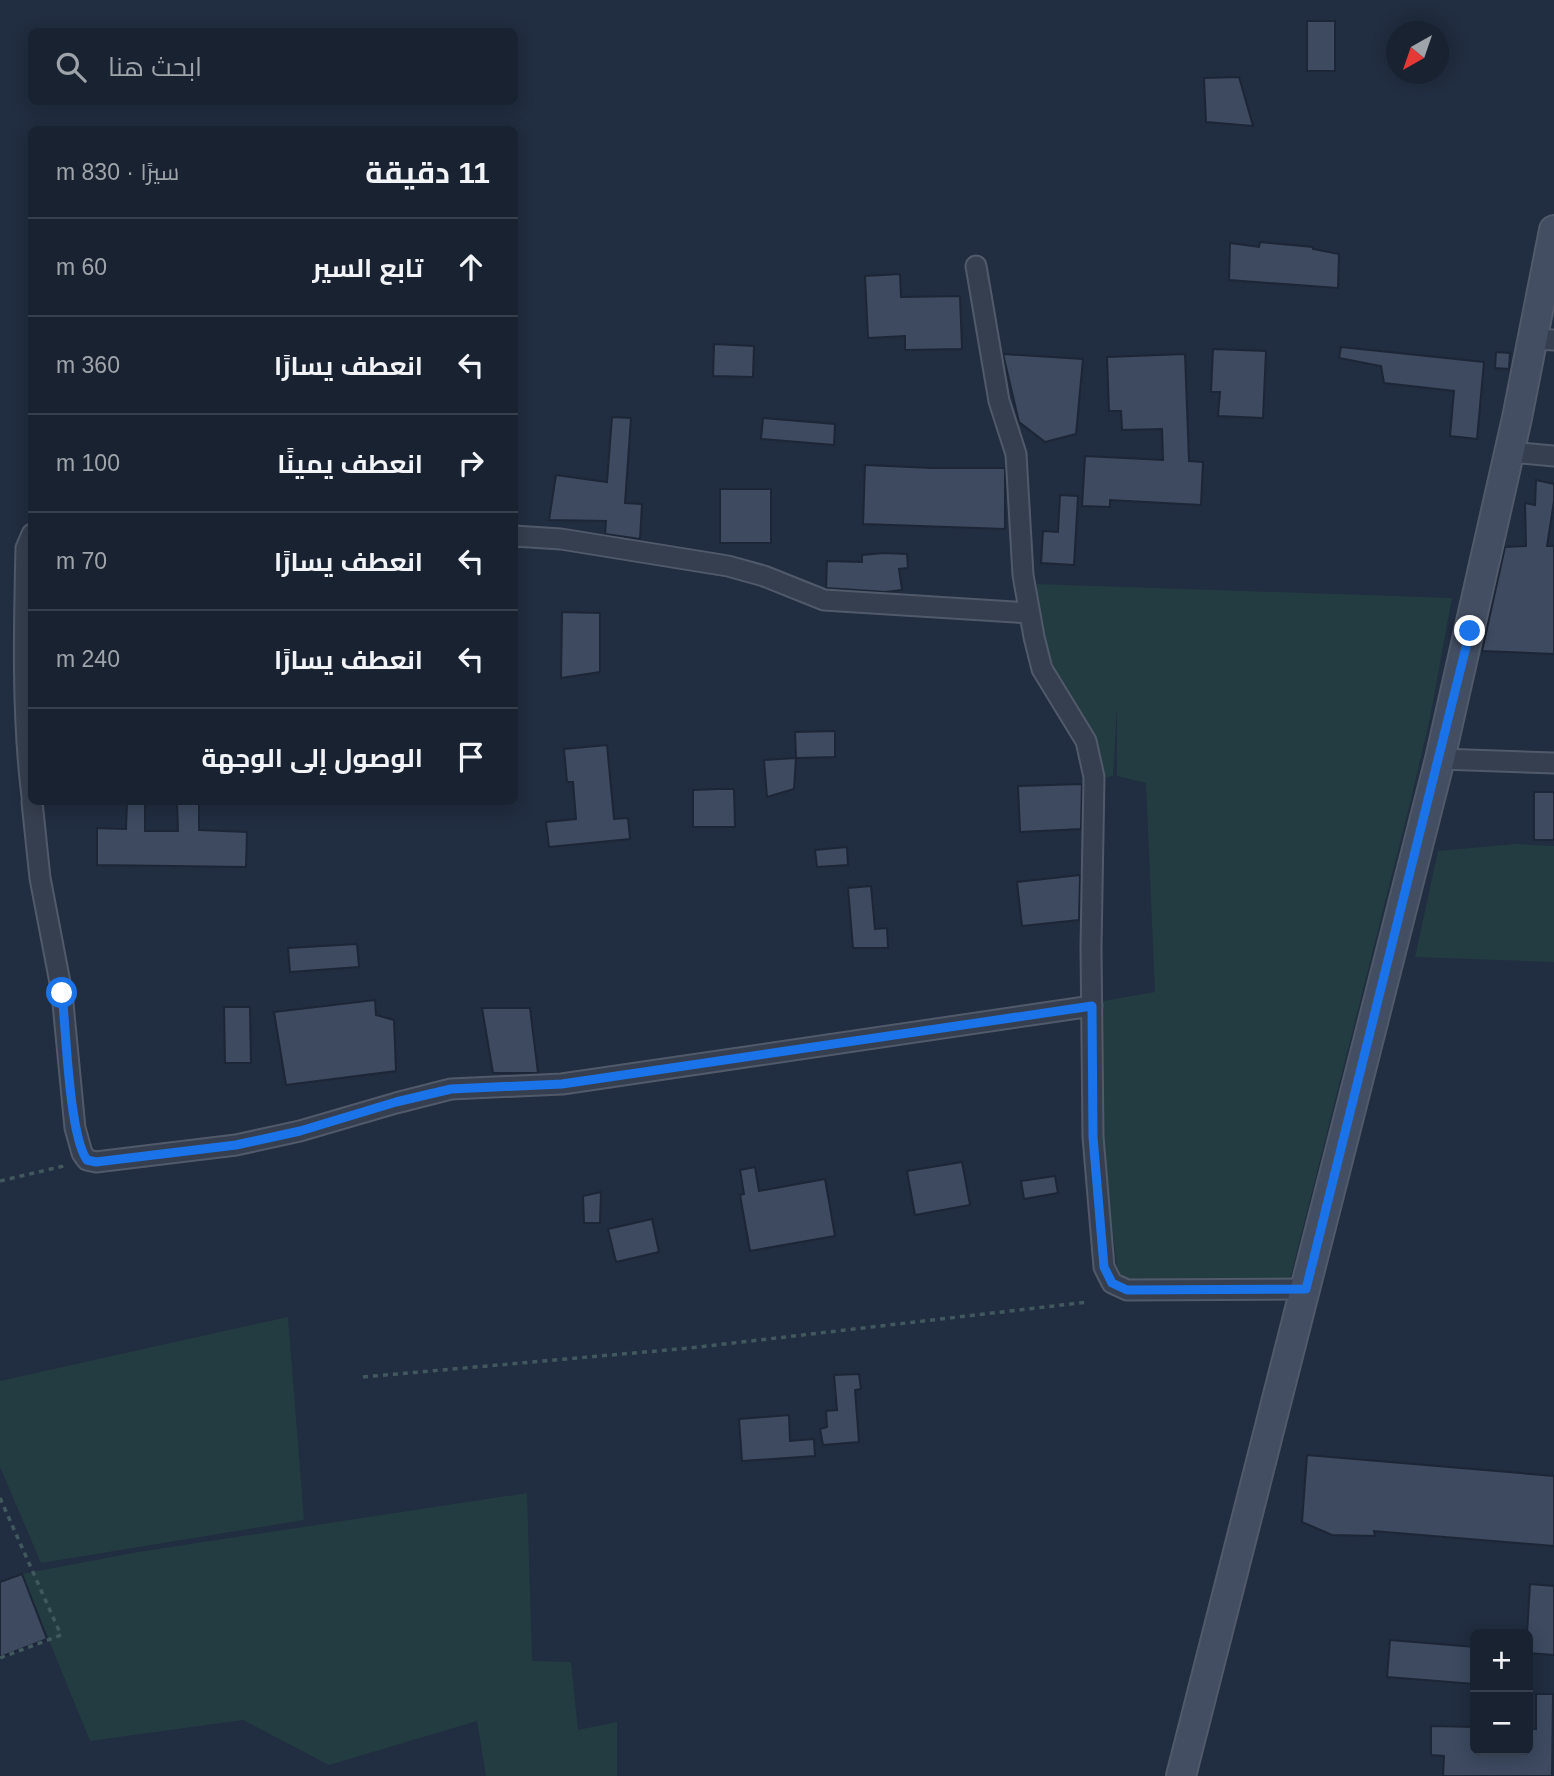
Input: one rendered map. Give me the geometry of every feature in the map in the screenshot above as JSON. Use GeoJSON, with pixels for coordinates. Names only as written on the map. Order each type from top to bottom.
{"type":"FeatureCollection","features":[{"type":"Feature","properties":{"kind":"street"},"geometry":{"type":"LineString","coordinates":[[1181,1776],[1440,759],[1510,452],[1543,339],[1554,230]]}},
{"type":"Feature","properties":{"kind":"street"},"geometry":{"type":"LineString","coordinates":[[976,266],[999,401],[1016,454],[1023,575],[1029,614],[1042,668],[1086,741],[1094,777],[1093,1137],[1104,1267],[1112,1283],[1127,1290],[1306,1289]]}},
{"type":"Feature","properties":{"kind":"street"},"geometry":{"type":"LineString","coordinates":[[1510,452],[1554,456]]}},
{"type":"Feature","properties":{"kind":"street"},"geometry":{"type":"LineString","coordinates":[[518,536],[561,539],[728,566],[764,576],[824,600],[1029,614]]}},
{"type":"Feature","properties":{"kind":"street"},"geometry":{"type":"LineString","coordinates":[[28,543],[24,660],[28,769]]}},
{"type":"Feature","properties":{"kind":"street"},"geometry":{"type":"LineString","coordinates":[[1440,759],[1554,763]]}},
{"type":"Feature","properties":{"kind":"street"},"geometry":{"type":"LineString","coordinates":[[33,805],[40,878],[62,993],[75,1128],[82,1153],[87,1160],[96,1162],[236,1145],[300,1131],[396,1102],[451,1089],[562,1084],[1092,1006]]}},
{"type":"Feature","properties":{"kind":"path"},"geometry":{"type":"LineString","coordinates":[[0,1181],[87,1160]]}},
{"type":"Feature","properties":{"kind":"path"},"geometry":{"type":"LineString","coordinates":[[363,1377],[690,1348],[1088,1302]]}},
{"type":"Feature","properties":{"kind":"path"},"geometry":{"type":"LineString","coordinates":[[0,1498],[61,1634],[0,1658]]}},
{"type":"Feature","properties":{"kind":"green space"},"geometry":{"type":"Polygon","coordinates":[[[1037,584],[1452,598],[1430,718],[1410,803],[1290,1279],[1127,1281],[1118,1275],[1098,1110],[1098,1002],[1155,992],[1146,783],[1117,776],[1117,705],[1113,776],[1103,778],[1039,633],[1037,584]]]}},
{"type":"Feature","properties":{"kind":"green space"},"geometry":{"type":"Polygon","coordinates":[[[1515,844],[1554,846],[1554,962],[1415,957],[1438,851],[1515,844]]]}},
{"type":"Feature","properties":{"kind":"green space"},"geometry":{"type":"Polygon","coordinates":[[[288,1317],[304,1520],[41,1563],[0,1467],[0,1381],[288,1317]]]}},
{"type":"Feature","properties":{"kind":"green space"},"geometry":{"type":"Polygon","coordinates":[[[527,1493],[532,1661],[571,1662],[578,1730],[617,1722],[617,1776],[486,1776],[477,1721],[329,1765],[243,1720],[90,1741],[22,1574],[138,1552],[527,1493]]]}},
{"type":"Feature","properties":{"kind":"building"},"geometry":{"type":"Polygon","coordinates":[[[1307,21],[1335,21],[1335,71],[1307,71],[1307,21]]]}},
{"type":"Feature","properties":{"kind":"building"},"geometry":{"type":"Polygon","coordinates":[[[1239,77],[1253,126],[1206,122],[1204,78],[1239,77]]]}},
{"type":"Feature","properties":{"kind":"building"},"geometry":{"type":"Polygon","coordinates":[[[1260,242],[1313,247],[1339,254],[1338,288],[1229,280],[1230,243],[1259,247],[1260,242]]]}},
{"type":"Feature","properties":{"kind":"building"},"geometry":{"type":"Polygon","coordinates":[[[900,274],[901,297],[960,296],[962,349],[905,350],[905,336],[868,338],[865,276],[900,274]]]}},
{"type":"Feature","properties":{"kind":"building"},"geometry":{"type":"Polygon","coordinates":[[[714,344],[754,346],[753,377],[713,376],[714,344]]]}},
{"type":"Feature","properties":{"kind":"building"},"geometry":{"type":"Polygon","coordinates":[[[1341,347],[1484,362],[1477,439],[1450,436],[1454,391],[1384,383],[1381,366],[1339,358],[1341,347]]]}},
{"type":"Feature","properties":{"kind":"building"},"geometry":{"type":"Polygon","coordinates":[[[1213,349],[1266,351],[1263,418],[1218,416],[1220,392],[1211,392],[1213,349]]]}},
{"type":"Feature","properties":{"kind":"building"},"geometry":{"type":"Polygon","coordinates":[[[1496,352],[1510,353],[1509,369],[1495,368],[1496,352]]]}},
{"type":"Feature","properties":{"kind":"building"},"geometry":{"type":"Polygon","coordinates":[[[1003,354],[1083,359],[1076,434],[1045,442],[1019,422],[1003,354]]]}},
{"type":"Feature","properties":{"kind":"building"},"geometry":{"type":"Polygon","coordinates":[[[1185,354],[1189,461],[1203,462],[1201,505],[1110,500],[1110,507],[1082,506],[1085,456],[1163,460],[1162,429],[1122,430],[1121,411],[1109,411],[1107,357],[1185,354]]]}},
{"type":"Feature","properties":{"kind":"building"},"geometry":{"type":"Polygon","coordinates":[[[612,417],[631,418],[625,503],[642,504],[640,539],[605,534],[606,521],[549,520],[556,475],[607,482],[612,417]]]}},
{"type":"Feature","properties":{"kind":"building"},"geometry":{"type":"Polygon","coordinates":[[[763,418],[835,424],[834,445],[761,439],[763,418]]]}},
{"type":"Feature","properties":{"kind":"building"},"geometry":{"type":"Polygon","coordinates":[[[865,465],[1005,468],[1005,529],[863,524],[865,465]]]}},
{"type":"Feature","properties":{"kind":"building"},"geometry":{"type":"Polygon","coordinates":[[[1536,480],[1554,484],[1547,546],[1554,546],[1554,654],[1482,651],[1505,547],[1526,546],[1525,503],[1535,505],[1536,480]]]}},
{"type":"Feature","properties":{"kind":"building"},"geometry":{"type":"Polygon","coordinates":[[[720,489],[771,489],[771,543],[720,543],[720,489]]]}},
{"type":"Feature","properties":{"kind":"building"},"geometry":{"type":"Polygon","coordinates":[[[1060,495],[1078,496],[1074,565],[1041,563],[1043,531],[1058,532],[1060,495]]]}},
{"type":"Feature","properties":{"kind":"building"},"geometry":{"type":"Polygon","coordinates":[[[907,554],[908,568],[899,569],[902,590],[885,592],[826,588],[827,561],[862,562],[862,555],[907,554]]]}},
{"type":"Feature","properties":{"kind":"building"},"geometry":{"type":"Polygon","coordinates":[[[562,612],[600,613],[600,672],[561,678],[562,612]]]}},
{"type":"Feature","properties":{"kind":"building"},"geometry":{"type":"Polygon","coordinates":[[[835,731],[835,757],[796,758],[795,732],[835,731]]]}},
{"type":"Feature","properties":{"kind":"building"},"geometry":{"type":"Polygon","coordinates":[[[607,745],[614,819],[628,818],[630,839],[549,847],[546,822],[576,819],[573,782],[567,782],[564,749],[607,745]]]}},
{"type":"Feature","properties":{"kind":"building"},"geometry":{"type":"Polygon","coordinates":[[[796,758],[794,789],[767,797],[764,760],[796,758]]]}},
{"type":"Feature","properties":{"kind":"building"},"geometry":{"type":"Polygon","coordinates":[[[1082,784],[1081,829],[1020,832],[1018,786],[1082,784]]]}},
{"type":"Feature","properties":{"kind":"building"},"geometry":{"type":"Polygon","coordinates":[[[734,789],[735,827],[693,827],[693,790],[734,789]]]}},
{"type":"Feature","properties":{"kind":"building"},"geometry":{"type":"Polygon","coordinates":[[[1534,792],[1554,792],[1554,840],[1534,840],[1534,792]]]}},
{"type":"Feature","properties":{"kind":"building"},"geometry":{"type":"Polygon","coordinates":[[[127,805],[145,805],[145,831],[178,831],[177,805],[199,805],[199,830],[247,832],[246,867],[97,865],[97,828],[126,829],[127,805]]]}},
{"type":"Feature","properties":{"kind":"building"},"geometry":{"type":"Polygon","coordinates":[[[847,847],[848,865],[817,867],[815,850],[847,847]]]}},
{"type":"Feature","properties":{"kind":"building"},"geometry":{"type":"Polygon","coordinates":[[[1080,875],[1079,920],[1022,926],[1017,882],[1080,875]]]}},
{"type":"Feature","properties":{"kind":"building"},"geometry":{"type":"Polygon","coordinates":[[[871,886],[875,929],[887,928],[888,948],[853,948],[848,888],[871,886]]]}},
{"type":"Feature","properties":{"kind":"building"},"geometry":{"type":"Polygon","coordinates":[[[357,944],[359,967],[290,972],[288,948],[357,944]]]}},
{"type":"Feature","properties":{"kind":"building"},"geometry":{"type":"Polygon","coordinates":[[[375,1000],[376,1015],[394,1020],[396,1071],[286,1085],[274,1012],[375,1000]]]}},
{"type":"Feature","properties":{"kind":"building"},"geometry":{"type":"Polygon","coordinates":[[[224,1007],[250,1007],[251,1063],[225,1063],[224,1007]]]}},
{"type":"Feature","properties":{"kind":"building"},"geometry":{"type":"Polygon","coordinates":[[[482,1008],[530,1008],[538,1073],[493,1073],[482,1008]]]}},
{"type":"Feature","properties":{"kind":"building"},"geometry":{"type":"Polygon","coordinates":[[[962,1162],[970,1205],[915,1215],[907,1171],[962,1162]]]}},
{"type":"Feature","properties":{"kind":"building"},"geometry":{"type":"Polygon","coordinates":[[[755,1167],[759,1191],[825,1179],[835,1236],[750,1251],[740,1195],[744,1194],[740,1170],[755,1167]]]}},
{"type":"Feature","properties":{"kind":"building"},"geometry":{"type":"Polygon","coordinates":[[[1055,1176],[1058,1193],[1024,1199],[1021,1181],[1055,1176]]]}},
{"type":"Feature","properties":{"kind":"building"},"geometry":{"type":"Polygon","coordinates":[[[601,1192],[600,1223],[584,1223],[583,1196],[601,1192]]]}},
{"type":"Feature","properties":{"kind":"building"},"geometry":{"type":"Polygon","coordinates":[[[652,1219],[659,1252],[616,1262],[608,1229],[652,1219]]]}},
{"type":"Feature","properties":{"kind":"building"},"geometry":{"type":"Polygon","coordinates":[[[859,1374],[861,1389],[855,1390],[859,1442],[823,1445],[820,1429],[827,1427],[826,1411],[837,1410],[834,1375],[859,1374]]]}},
{"type":"Feature","properties":{"kind":"building"},"geometry":{"type":"Polygon","coordinates":[[[789,1415],[790,1441],[814,1439],[815,1456],[742,1461],[739,1419],[789,1415]]]}},
{"type":"Feature","properties":{"kind":"building"},"geometry":{"type":"Polygon","coordinates":[[[1307,1455],[1554,1476],[1554,1546],[1374,1531],[1375,1536],[1332,1535],[1302,1522],[1307,1455]]]}},
{"type":"Feature","properties":{"kind":"building"},"geometry":{"type":"Polygon","coordinates":[[[22,1574],[47,1639],[0,1657],[0,1582],[22,1574]]]}},
{"type":"Feature","properties":{"kind":"building"},"geometry":{"type":"Polygon","coordinates":[[[1530,1584],[1554,1586],[1554,1655],[1533,1653],[1533,1629],[1527,1629],[1530,1584]]]}},
{"type":"Feature","properties":{"kind":"building"},"geometry":{"type":"Polygon","coordinates":[[[1390,1640],[1470,1647],[1470,1684],[1387,1677],[1390,1640]]]}},
{"type":"Feature","properties":{"kind":"building"},"geometry":{"type":"Polygon","coordinates":[[[1536,1694],[1553,1694],[1552,1776],[1443,1776],[1444,1756],[1431,1755],[1431,1726],[1470,1727],[1470,1755],[1533,1755],[1533,1729],[1536,1729],[1536,1694]]]}},
{"type":"Feature","properties":{"kind":"route"},"geometry":{"type":"LineString","coordinates":[[62,993],[75,1128],[82,1153],[87,1160],[96,1162],[236,1145],[300,1131],[396,1102],[451,1089],[562,1084],[1092,1006],[1093,1137],[1104,1267],[1112,1283],[1127,1290],[1306,1289],[1470,631]]}}]}
